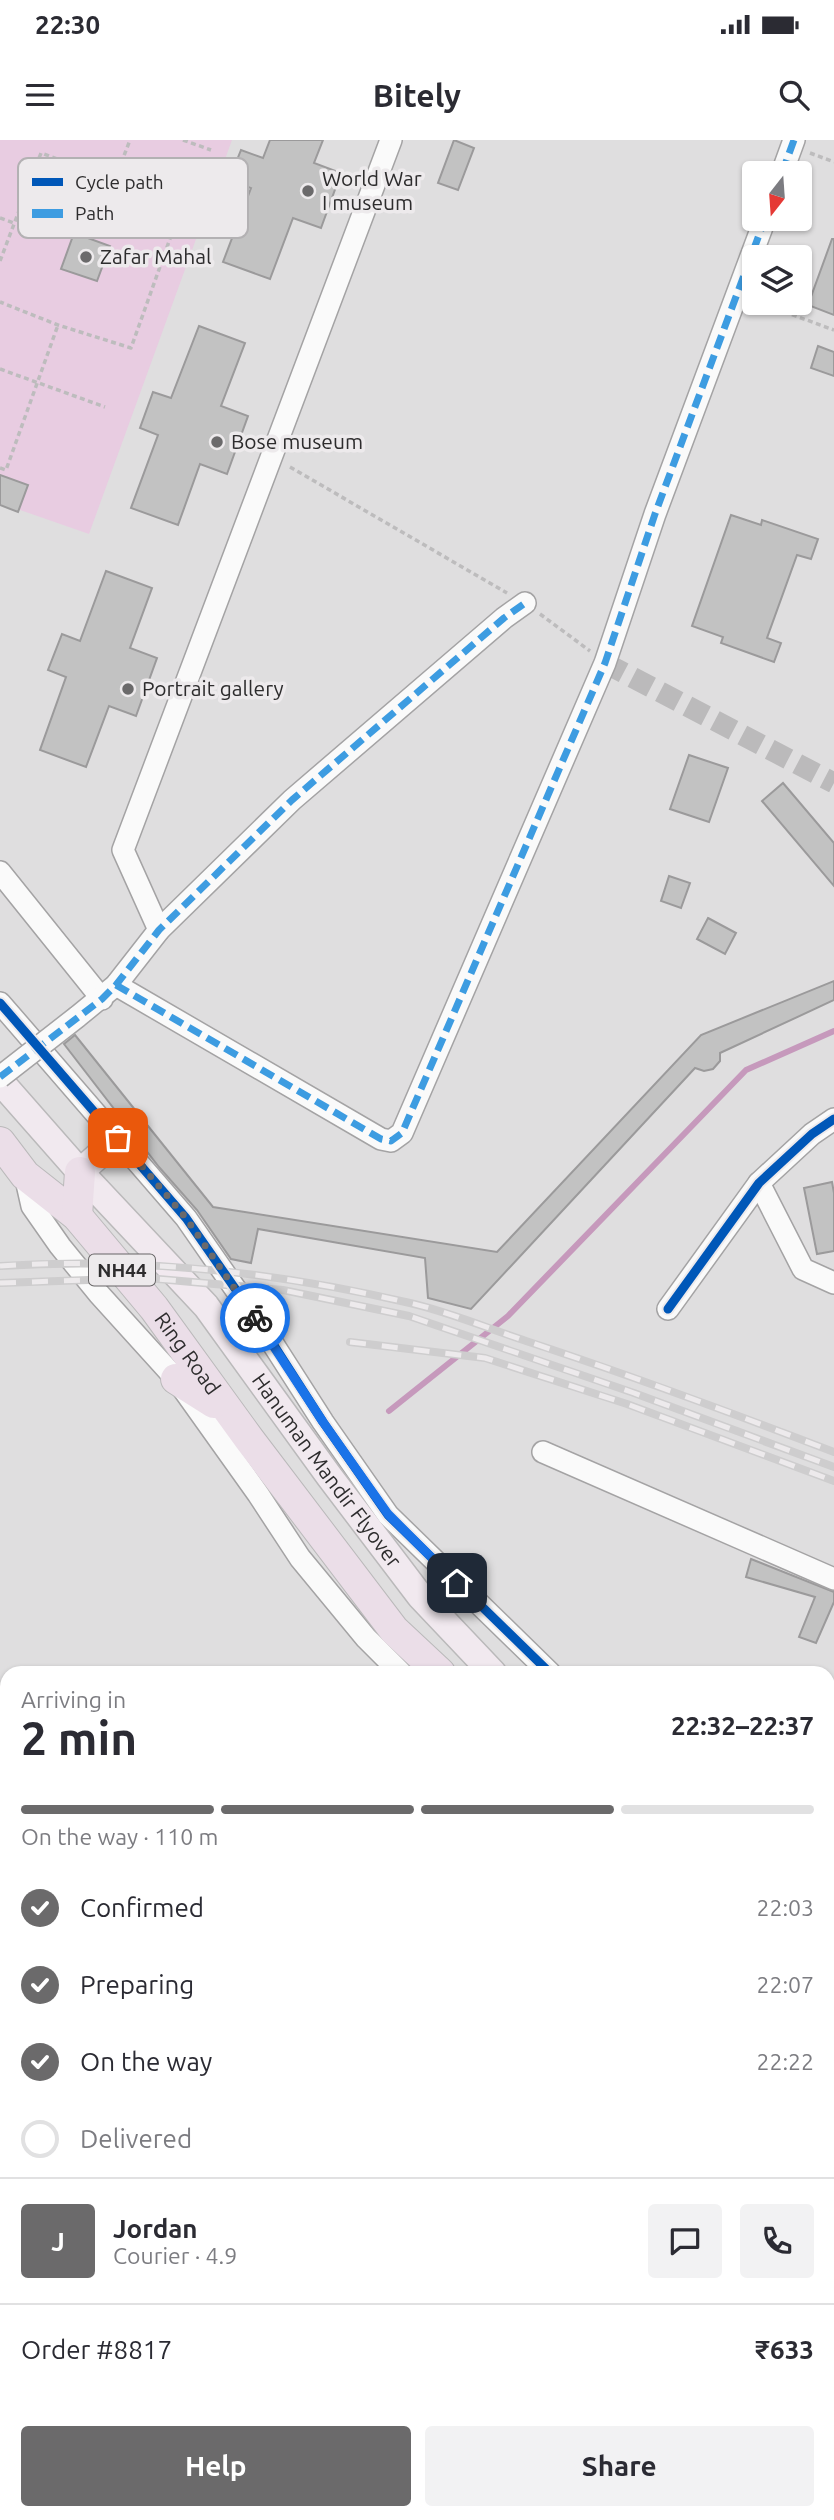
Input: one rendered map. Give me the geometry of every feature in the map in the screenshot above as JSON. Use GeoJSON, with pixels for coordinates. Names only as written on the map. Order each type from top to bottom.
{"type":"FeatureCollection","features":[{"type":"Feature","properties":{"kind":"highway","name":"Ring Road"},"geometry":{"type":"LineString","coordinates":[[0,1142],[25,1175],[77,1216],[154,1308],[229,1413]]}},
{"type":"Feature","properties":{"kind":"highway"},"geometry":{"type":"LineString","coordinates":[[77,1216],[80,1172]]}},
{"type":"Feature","properties":{"kind":"highway"},"geometry":{"type":"LineString","coordinates":[[176,1379],[229,1413]]}},
{"type":"Feature","properties":{"kind":"highway","name":"Hanuman Mandir Flyover"},"geometry":{"type":"LineString","coordinates":[[229,1413],[394,1630],[433,1666]]}},
{"type":"Feature","properties":{"kind":"main road","name":"Hanuman Mandir Flyover"},"geometry":{"type":"LineString","coordinates":[[0,1079],[80,1172],[206,1306],[420,1596],[486,1666]]}},
{"type":"Feature","properties":{"kind":"main road"},"geometry":{"type":"LineString","coordinates":[[80,1172],[118,1138]]}},
{"type":"Feature","properties":{"kind":"street"},"geometry":{"type":"LineString","coordinates":[[159,930],[122,850],[391,140]]}},
{"type":"Feature","properties":{"kind":"street"},"geometry":{"type":"LineString","coordinates":[[786,161],[793,143]]}},
{"type":"Feature","properties":{"kind":"street"},"geometry":{"type":"LineString","coordinates":[[0,872],[109,992],[381,1139],[391,1141],[402,1133],[606,663],[655,514],[761,231]]}},
{"type":"Feature","properties":{"kind":"street"},"geometry":{"type":"LineString","coordinates":[[0,1079],[109,992],[159,930],[292,800],[504,618],[525,603]]}},
{"type":"Feature","properties":{"kind":"street"},"geometry":{"type":"LineString","coordinates":[[0,1003],[186,1218],[388,1514],[543,1666]]}},
{"type":"Feature","properties":{"kind":"street"},"geometry":{"type":"LineString","coordinates":[[668,1309],[759,1183],[812,1133],[834,1119]]}},
{"type":"Feature","properties":{"kind":"street"},"geometry":{"type":"LineString","coordinates":[[25,1175],[32,1206],[60,1246],[176,1379],[300,1558],[366,1638],[394,1666]]}},
{"type":"Feature","properties":{"kind":"street"},"geometry":{"type":"LineString","coordinates":[[759,1183],[803,1269],[834,1283]]}},
{"type":"Feature","properties":{"kind":"street"},"geometry":{"type":"LineString","coordinates":[[543,1452],[834,1579]]}},
{"type":"Feature","properties":{"kind":"path"},"geometry":{"type":"LineString","coordinates":[[124,158],[130,140]]}},
{"type":"Feature","properties":{"kind":"path"},"geometry":{"type":"LineString","coordinates":[[183,140],[211,150]]}},
{"type":"Feature","properties":{"kind":"path"},"geometry":{"type":"LineString","coordinates":[[793,143],[834,162]]}},
{"type":"Feature","properties":{"kind":"path"},"geometry":{"type":"LineString","coordinates":[[39,158],[41,153],[55,158]]}},
{"type":"Feature","properties":{"kind":"path"},"geometry":{"type":"LineString","coordinates":[[0,261],[18,213]]}},
{"type":"Feature","properties":{"kind":"path"},"geometry":{"type":"LineString","coordinates":[[0,218],[14,223]]}},
{"type":"Feature","properties":{"kind":"path"},"geometry":{"type":"LineString","coordinates":[[0,302],[58,325],[131,348],[170,238]]}},
{"type":"Feature","properties":{"kind":"path"},"geometry":{"type":"LineString","coordinates":[[793,315],[834,330]]}},
{"type":"Feature","properties":{"kind":"path"},"geometry":{"type":"LineString","coordinates":[[0,468],[6,470],[58,325]]}},
{"type":"Feature","properties":{"kind":"path"},"geometry":{"type":"LineString","coordinates":[[0,369],[105,407]]}},
{"type":"Feature","properties":{"kind":"path"},"geometry":{"type":"LineString","coordinates":[[273,457],[525,603],[606,663]]}},
{"type":"Feature","properties":{"kind":"shaded area"},"geometry":{"type":"Polygon","coordinates":[[[0,140],[232,140],[225,158],[18,158],[18,238],[196,238],[89,534],[0,503],[0,140]]]}},
{"type":"Feature","properties":{"kind":"building"},"geometry":{"type":"Polygon","coordinates":[[[270,140],[323,140],[314,163],[341,173],[321,228],[293,218],[270,279],[223,262],[232,238],[248,238],[248,196],[251,188],[248,187],[248,158],[238,158],[241,150],[263,158],[270,140]]]}},
{"type":"Feature","properties":{"kind":"building"},"geometry":{"type":"Polygon","coordinates":[[[454,140],[474,148],[458,190],[438,183],[454,140]]]}},
{"type":"Feature","properties":{"kind":"building","name":"Zafar Mahal"},"geometry":{"type":"Polygon","coordinates":[[[72,238],[88,238],[110,246],[97,281],[61,269],[72,238]]]}},
{"type":"Feature","properties":{"kind":"building"},"geometry":{"type":"Polygon","coordinates":[[[834,239],[834,315],[812,307],[812,294],[834,239]]]}},
{"type":"Feature","properties":{"kind":"building"},"geometry":{"type":"Polygon","coordinates":[[[199,326],[245,343],[221,406],[248,416],[227,474],[200,464],[178,525],[131,508],[158,435],[140,428],[153,392],[171,398],[199,326]]]}},
{"type":"Feature","properties":{"kind":"building"},"geometry":{"type":"Polygon","coordinates":[[[818,346],[834,352],[834,376],[811,368],[818,346]]]}},
{"type":"Feature","properties":{"kind":"building"},"geometry":{"type":"Polygon","coordinates":[[[0,475],[28,485],[18,512],[0,505],[0,475]]]}},
{"type":"Feature","properties":{"kind":"building"},"geometry":{"type":"Polygon","coordinates":[[[731,515],[761,525],[762,520],[818,539],[811,559],[797,555],[767,638],[781,643],[774,662],[721,643],[723,637],[692,626],[731,515]]]}},
{"type":"Feature","properties":{"kind":"building"},"geometry":{"type":"Polygon","coordinates":[[[106,571],[152,588],[130,648],[157,658],[136,716],[109,706],[86,767],[40,750],[66,677],[48,670],[62,634],[80,641],[106,571]]]}},
{"type":"Feature","properties":{"kind":"building"},"geometry":{"type":"Polygon","coordinates":[[[689,755],[728,768],[709,822],[670,809],[689,755]]]}},
{"type":"Feature","properties":{"kind":"building"},"geometry":{"type":"Polygon","coordinates":[[[783,783],[834,843],[834,886],[762,801],[783,783]]]}},
{"type":"Feature","properties":{"kind":"building"},"geometry":{"type":"Polygon","coordinates":[[[669,876],[690,883],[681,908],[661,901],[669,876]]]}},
{"type":"Feature","properties":{"kind":"building"},"geometry":{"type":"Polygon","coordinates":[[[708,918],[736,933],[725,954],[697,939],[708,918]]]}},
{"type":"Feature","properties":{"kind":"building"},"geometry":{"type":"Polygon","coordinates":[[[834,981],[834,1000],[720,1053],[720,1061],[713,1069],[704,1071],[695,1068],[471,1309],[428,1298],[425,1258],[258,1229],[251,1263],[231,1259],[197,1210],[159,1167],[64,1044],[75,1035],[213,1207],[497,1252],[701,1035],[834,981]]]}},
{"type":"Feature","properties":{"kind":"building"},"geometry":{"type":"Polygon","coordinates":[[[832,1182],[834,1251],[817,1254],[804,1188],[832,1182]]]}},
{"type":"Feature","properties":{"kind":"building"},"geometry":{"type":"Polygon","coordinates":[[[751,1559],[834,1592],[834,1602],[816,1643],[799,1637],[815,1597],[746,1577],[751,1559]]]}},
{"type":"Feature","properties":{"kind":"waterway"},"geometry":{"type":"LineString","coordinates":[[389,1411],[508,1316],[746,1070],[834,1031]]}},
{"type":"Feature","properties":{"kind":"tunnel"},"geometry":{"type":"LineString","coordinates":[[605,663],[834,783]]}},
{"type":"Feature","properties":{"kind":"railway"},"geometry":{"type":"LineString","coordinates":[[0,1266],[103,1264],[206,1270],[309,1283],[410,1303],[604,1367],[834,1452]]}},
{"type":"Feature","properties":{"kind":"railway"},"geometry":{"type":"LineString","coordinates":[[0,1283],[147,1278],[283,1290],[409,1316],[634,1393],[834,1467]]}},
{"type":"Feature","properties":{"kind":"railway"},"geometry":{"type":"LineString","coordinates":[[350,1342],[485,1358],[627,1404],[834,1481]]}},
{"type":"Feature","properties":{"kind":"marked path"},"geometry":{"type":"LineString","coordinates":[[786,161],[794,140]]}},
{"type":"Feature","properties":{"kind":"marked path"},"geometry":{"type":"LineString","coordinates":[[116,985],[381,1139],[391,1141],[402,1133],[605,663],[655,514],[761,231]]}},
{"type":"Feature","properties":{"kind":"marked path"},"geometry":{"type":"LineString","coordinates":[[0,1077],[102,999],[159,930],[292,800],[504,618],[525,603]]}},
{"type":"Feature","properties":{"kind":"cycle path"},"geometry":{"type":"LineString","coordinates":[[0,1003],[186,1218],[388,1515],[543,1666]]}},
{"type":"Feature","properties":{"kind":"cycle path"},"geometry":{"type":"LineString","coordinates":[[668,1309],[759,1183],[812,1134],[834,1119]]}},
{"type":"Feature","properties":{"kind":"way so far"},"geometry":{"type":"LineString","coordinates":[[118,1138],[186,1218],[255,1318]]}},
{"type":"Feature","properties":{"kind":"place","name":"World War I museum"},"geometry":{"type":"Point","coordinates":[308,191]}},
{"type":"Feature","properties":{"kind":"place","name":"Zafar Mahal"},"geometry":{"type":"Point","coordinates":[86,257]}},
{"type":"Feature","properties":{"kind":"place","name":"Bose museum"},"geometry":{"type":"Point","coordinates":[217,442]}},
{"type":"Feature","properties":{"kind":"place","name":"Portrait gallery"},"geometry":{"type":"Point","coordinates":[128,689]}},
{"type":"Feature","properties":{"kind":"route"},"geometry":{"type":"LineString","coordinates":[[255,1318],[323,1422],[388,1514],[457,1583]]}}]}
